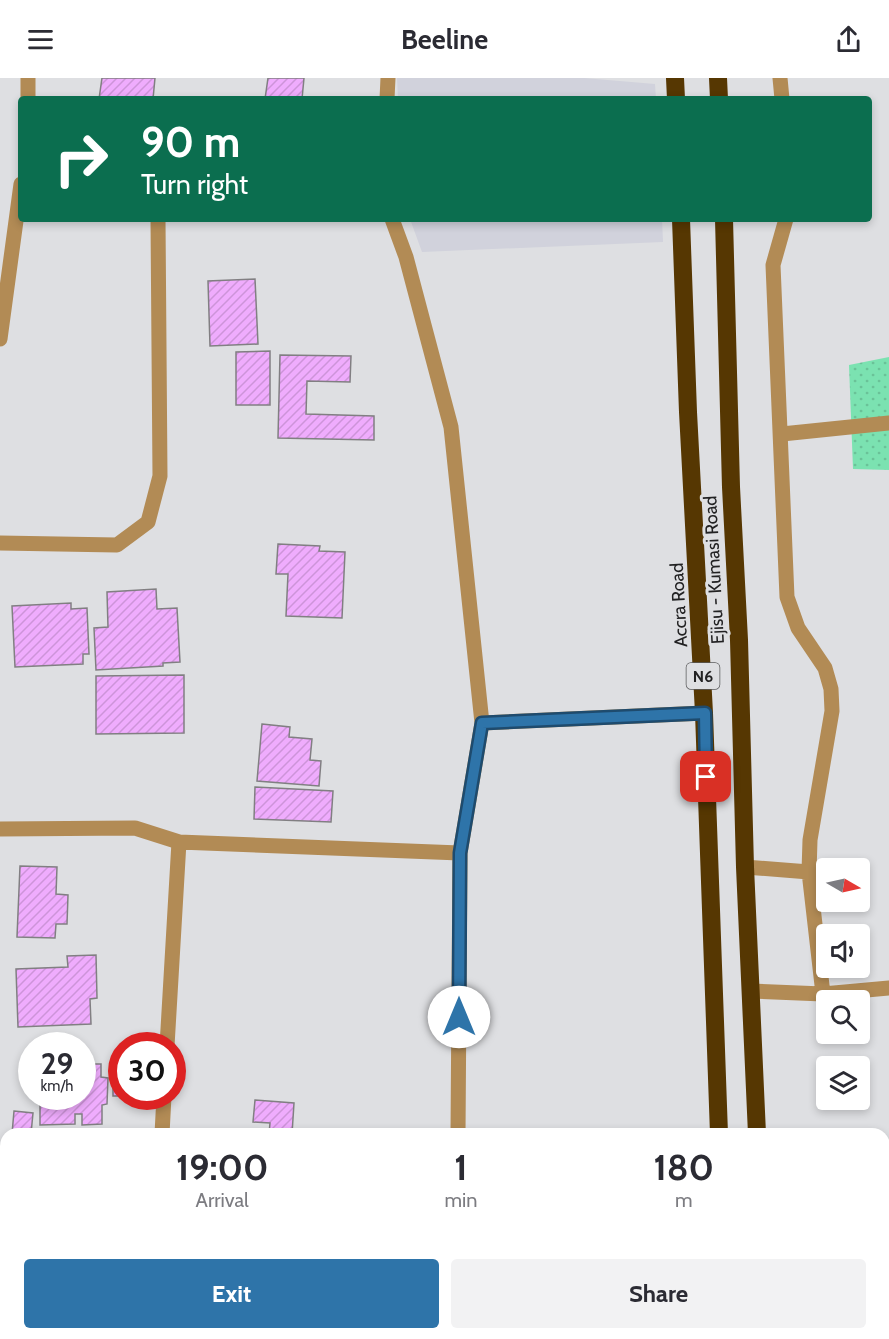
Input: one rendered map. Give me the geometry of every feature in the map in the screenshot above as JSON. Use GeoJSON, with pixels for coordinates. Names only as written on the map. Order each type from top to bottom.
{"type":"FeatureCollection","features":[{"type":"Feature","properties":{"kind":"highway"},"geometry":{"type":"LineString","coordinates":[[675,78],[676,96]]}},
{"type":"Feature","properties":{"kind":"highway"},"geometry":{"type":"LineString","coordinates":[[718,78],[719,96]]}},
{"type":"Feature","properties":{"kind":"highway","name":"Accra Road"},"geometry":{"type":"LineString","coordinates":[[676,222],[705,713],[719,1128]]}},
{"type":"Feature","properties":{"kind":"highway","name":"Ejisu - Kumasi Road"},"geometry":{"type":"LineString","coordinates":[[724,222],[731,487],[739,640],[745,867],[757,1128]]}},
{"type":"Feature","properties":{"kind":"street"},"geometry":{"type":"LineString","coordinates":[[27,96],[28,78]]}},
{"type":"Feature","properties":{"kind":"street"},"geometry":{"type":"LineString","coordinates":[[387,96],[388,78]]}},
{"type":"Feature","properties":{"kind":"street"},"geometry":{"type":"LineString","coordinates":[[780,78],[782,96]]}},
{"type":"Feature","properties":{"kind":"street"},"geometry":{"type":"LineString","coordinates":[[0,339],[18,206]]}},
{"type":"Feature","properties":{"kind":"street"},"geometry":{"type":"LineString","coordinates":[[0,543],[117,545],[148,522],[160,476],[158,222]]}},
{"type":"Feature","properties":{"kind":"street"},"geometry":{"type":"LineString","coordinates":[[393,222],[406,257],[451,427],[482,723],[460,853],[458,1128]]}},
{"type":"Feature","properties":{"kind":"street"},"geometry":{"type":"LineString","coordinates":[[785,222],[773,265],[782,434],[787,597],[798,628],[825,668],[831,689],[832,711],[810,840],[809,872],[822,990]]}},
{"type":"Feature","properties":{"kind":"street"},"geometry":{"type":"LineString","coordinates":[[782,434],[889,423]]}},
{"type":"Feature","properties":{"kind":"street"},"geometry":{"type":"LineString","coordinates":[[482,723],[705,713]]}},
{"type":"Feature","properties":{"kind":"street"},"geometry":{"type":"LineString","coordinates":[[0,829],[135,828],[179,842],[460,853]]}},
{"type":"Feature","properties":{"kind":"street"},"geometry":{"type":"LineString","coordinates":[[168,1032],[179,842]]}},
{"type":"Feature","properties":{"kind":"street"},"geometry":{"type":"LineString","coordinates":[[745,867],[809,872]]}},
{"type":"Feature","properties":{"kind":"street"},"geometry":{"type":"LineString","coordinates":[[867,990],[889,988]]}},
{"type":"Feature","properties":{"kind":"street"},"geometry":{"type":"LineString","coordinates":[[750,991],[816,994]]}},
{"type":"Feature","properties":{"kind":"street"},"geometry":{"type":"LineString","coordinates":[[162,1128],[163,1110]]}},
{"type":"Feature","properties":{"kind":"shaded area"},"geometry":{"type":"Polygon","coordinates":[[[397,78],[584,78],[655,84],[656,96],[398,96],[397,78]]]}},
{"type":"Feature","properties":{"kind":"shaded area"},"geometry":{"type":"Polygon","coordinates":[[[411,222],[662,222],[663,242],[422,252],[411,222]]]}},
{"type":"Feature","properties":{"kind":"green space"},"geometry":{"type":"Polygon","coordinates":[[[889,357],[889,470],[853,469],[849,365],[889,357]]]}},
{"type":"Feature","properties":{"kind":"building"},"geometry":{"type":"Polygon","coordinates":[[[102,78],[155,78],[153,96],[99,96],[102,78]]]}},
{"type":"Feature","properties":{"kind":"building"},"geometry":{"type":"Polygon","coordinates":[[[268,78],[304,78],[302,96],[265,96],[268,78]]]}},
{"type":"Feature","properties":{"kind":"building"},"geometry":{"type":"Polygon","coordinates":[[[255,279],[258,344],[210,346],[208,281],[255,279]]]}},
{"type":"Feature","properties":{"kind":"building"},"geometry":{"type":"Polygon","coordinates":[[[270,351],[270,405],[236,405],[236,352],[270,351]]]}},
{"type":"Feature","properties":{"kind":"building"},"geometry":{"type":"Polygon","coordinates":[[[280,355],[351,356],[350,382],[307,381],[306,414],[374,416],[374,440],[278,438],[280,355]]]}},
{"type":"Feature","properties":{"kind":"building"},"geometry":{"type":"Polygon","coordinates":[[[278,544],[320,546],[319,551],[345,552],[342,618],[286,616],[288,574],[276,574],[278,544]]]}},
{"type":"Feature","properties":{"kind":"building"},"geometry":{"type":"Polygon","coordinates":[[[156,589],[157,609],[177,608],[180,662],[163,663],[163,666],[96,670],[94,628],[108,627],[107,592],[156,589]]]}},
{"type":"Feature","properties":{"kind":"building"},"geometry":{"type":"Polygon","coordinates":[[[71,603],[71,609],[87,608],[89,654],[83,654],[83,664],[15,667],[12,606],[71,603]]]}},
{"type":"Feature","properties":{"kind":"building"},"geometry":{"type":"Polygon","coordinates":[[[184,675],[184,733],[96,734],[96,676],[184,675]]]}},
{"type":"Feature","properties":{"kind":"building"},"geometry":{"type":"Polygon","coordinates":[[[262,724],[290,727],[289,737],[312,739],[310,760],[321,761],[319,786],[257,781],[262,724]]]}},
{"type":"Feature","properties":{"kind":"building"},"geometry":{"type":"Polygon","coordinates":[[[255,787],[333,791],[331,822],[254,819],[255,787]]]}},
{"type":"Feature","properties":{"kind":"building"},"geometry":{"type":"Polygon","coordinates":[[[20,866],[57,867],[56,894],[68,895],[67,924],[56,924],[55,938],[17,937],[20,866]]]}},
{"type":"Feature","properties":{"kind":"building"},"geometry":{"type":"Polygon","coordinates":[[[96,955],[97,998],[90,999],[91,1024],[18,1027],[16,969],[68,967],[67,956],[96,955]]]}},
{"type":"Feature","properties":{"kind":"building"},"geometry":{"type":"Polygon","coordinates":[[[96,1064],[101,1064],[101,1077],[108,1078],[107,1104],[102,1105],[102,1124],[82,1125],[82,1114],[75,1114],[75,1124],[40,1125],[40,1110],[96,1110],[96,1064]]]}},
{"type":"Feature","properties":{"kind":"building"},"geometry":{"type":"Polygon","coordinates":[[[255,1100],[294,1103],[292,1128],[270,1128],[270,1123],[253,1122],[255,1100]]]}},
{"type":"Feature","properties":{"kind":"building"},"geometry":{"type":"Polygon","coordinates":[[[14,1111],[33,1113],[32,1128],[13,1128],[14,1111]]]}},
{"type":"Feature","properties":{"kind":"route"},"geometry":{"type":"LineString","coordinates":[[459,1017],[460,853],[482,723],[705,713],[706,777]]}}]}
